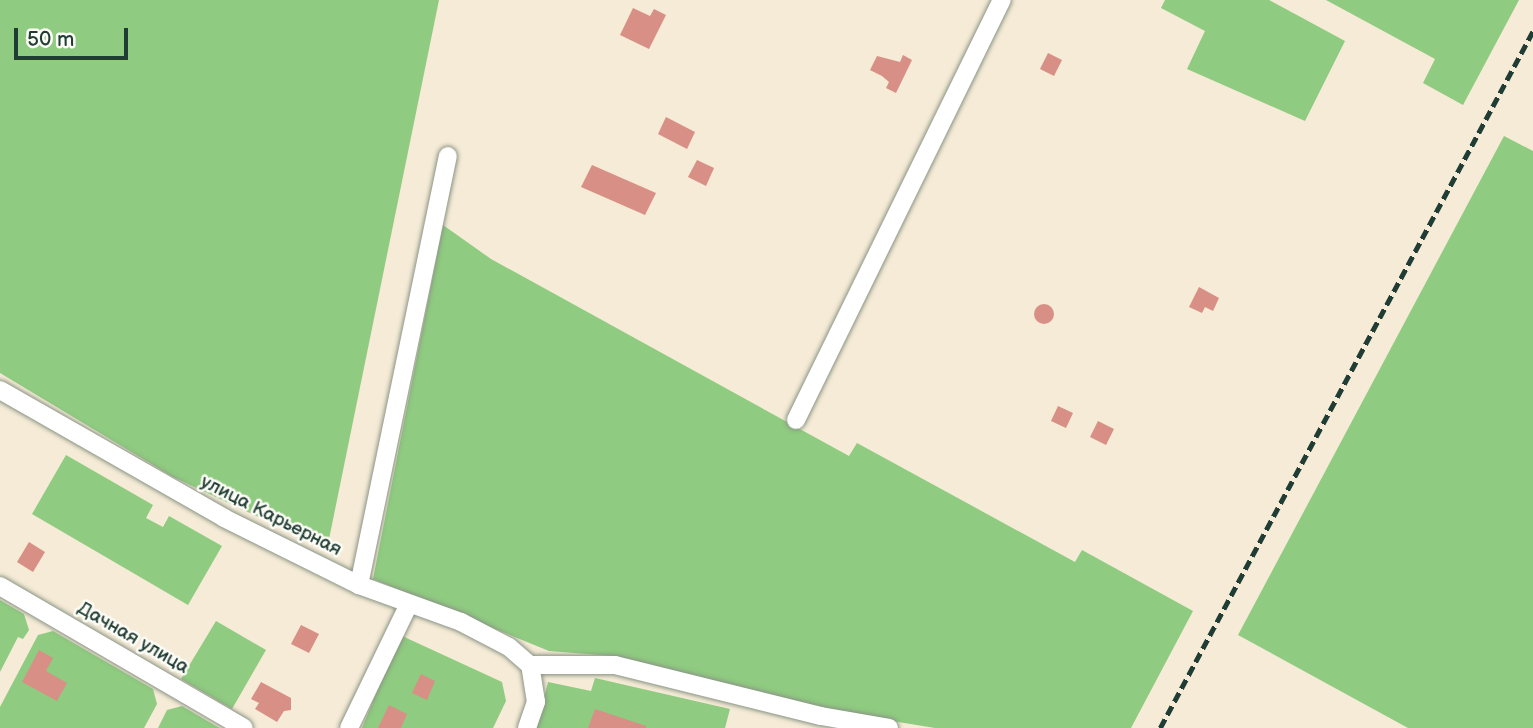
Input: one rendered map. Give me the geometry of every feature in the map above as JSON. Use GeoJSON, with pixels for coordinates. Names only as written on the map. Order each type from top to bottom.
{"type":"FeatureCollection","features":[{"type":"Feature","properties":{"kind":"street"},"geometry":{"type":"LineString","coordinates":[[796,420],[1002,0]]}},
{"type":"Feature","properties":{"kind":"street"},"geometry":{"type":"LineString","coordinates":[[359,585],[448,156]]}},
{"type":"Feature","properties":{"kind":"street","name":"улица Карьерная"},"geometry":{"type":"LineString","coordinates":[[0,390],[224,518],[359,585],[408,606],[461,622],[509,648],[530,665]]}},
{"type":"Feature","properties":{"kind":"street","name":"Дачная улица"},"geometry":{"type":"LineString","coordinates":[[0,586],[244,728]]}},
{"type":"Feature","properties":{"kind":"street"},"geometry":{"type":"LineString","coordinates":[[349,728],[408,606]]}},
{"type":"Feature","properties":{"kind":"street"},"geometry":{"type":"LineString","coordinates":[[527,728],[536,702],[530,665],[615,665],[821,716],[889,728]]}},
{"type":"Feature","properties":{"kind":"green space"},"geometry":{"type":"Polygon","coordinates":[[[0,0],[439,0],[327,549],[173,477],[0,373],[0,0]]]}},
{"type":"Feature","properties":{"kind":"green space"},"geometry":{"type":"Polygon","coordinates":[[[1165,0],[1269,0],[1345,41],[1305,121],[1187,69],[1205,31],[1161,8],[1165,0]]]}},
{"type":"Feature","properties":{"kind":"green space"},"geometry":{"type":"Polygon","coordinates":[[[1326,0],[1519,0],[1463,105],[1423,83],[1435,59],[1326,0]]]}},
{"type":"Feature","properties":{"kind":"green space"},"geometry":{"type":"Polygon","coordinates":[[[1504,136],[1533,151],[1533,728],[1408,728],[1238,635],[1504,136]]]}},
{"type":"Feature","properties":{"kind":"green space"},"geometry":{"type":"Polygon","coordinates":[[[443,225],[491,259],[849,456],[857,443],[1075,562],[1082,550],[1193,611],[1131,728],[935,728],[825,710],[613,656],[549,651],[373,579],[443,225]]]}},
{"type":"Feature","properties":{"kind":"green space"},"geometry":{"type":"Polygon","coordinates":[[[66,455],[153,505],[146,518],[163,527],[169,516],[222,546],[188,605],[32,514],[66,455]]]}},
{"type":"Feature","properties":{"kind":"green space"},"geometry":{"type":"Polygon","coordinates":[[[0,600],[24,614],[29,630],[23,639],[18,637],[0,672],[0,600]]]}},
{"type":"Feature","properties":{"kind":"green space"},"geometry":{"type":"Polygon","coordinates":[[[216,621],[266,650],[232,709],[181,679],[216,621]]]}},
{"type":"Feature","properties":{"kind":"green space"},"geometry":{"type":"Polygon","coordinates":[[[53,631],[153,689],[157,704],[144,728],[0,728],[0,707],[38,635],[53,631]]]}},
{"type":"Feature","properties":{"kind":"green space"},"geometry":{"type":"Polygon","coordinates":[[[400,635],[502,682],[506,701],[493,728],[362,728],[400,635]]]}},
{"type":"Feature","properties":{"kind":"green space"},"geometry":{"type":"Polygon","coordinates":[[[595,678],[730,709],[725,728],[536,728],[548,682],[591,691],[595,678]]]}},
{"type":"Feature","properties":{"kind":"green space"},"geometry":{"type":"Polygon","coordinates":[[[182,706],[220,728],[158,728],[167,710],[182,706]]]}},
{"type":"Feature","properties":{"kind":"building"},"geometry":{"type":"Polygon","coordinates":[[[633,8],[650,16],[654,9],[666,15],[649,49],[620,35],[633,8]]]}},
{"type":"Feature","properties":{"kind":"building"},"geometry":{"type":"Polygon","coordinates":[[[1048,53],[1062,60],[1054,76],[1040,69],[1048,53]]]}},
{"type":"Feature","properties":{"kind":"building"},"geometry":{"type":"Polygon","coordinates":[[[903,55],[912,60],[896,93],[886,88],[889,82],[870,70],[877,56],[900,62],[903,55]]]}},
{"type":"Feature","properties":{"kind":"building"},"geometry":{"type":"Polygon","coordinates":[[[666,117],[695,132],[687,149],[658,134],[666,117]]]}},
{"type":"Feature","properties":{"kind":"building"},"geometry":{"type":"Polygon","coordinates":[[[697,160],[714,168],[706,186],[688,177],[697,160]]]}},
{"type":"Feature","properties":{"kind":"building"},"geometry":{"type":"Polygon","coordinates":[[[592,165],[656,193],[645,215],[581,187],[592,165]]]}},
{"type":"Feature","properties":{"kind":"building"},"geometry":{"type":"Polygon","coordinates":[[[1199,287],[1219,298],[1213,311],[1205,307],[1202,313],[1189,307],[1199,287]]]}},
{"type":"Feature","properties":{"kind":"building"},"geometry":{"type":"Polygon","coordinates":[[[1040,304],[1048,304],[1054,314],[1048,324],[1040,324],[1034,318],[1034,310],[1040,304]]]}},
{"type":"Feature","properties":{"kind":"building"},"geometry":{"type":"Polygon","coordinates":[[[1058,406],[1073,413],[1066,428],[1051,421],[1058,406]]]}},
{"type":"Feature","properties":{"kind":"building"},"geometry":{"type":"Polygon","coordinates":[[[1098,421],[1114,429],[1106,445],[1090,437],[1098,421]]]}},
{"type":"Feature","properties":{"kind":"building"},"geometry":{"type":"Polygon","coordinates":[[[29,542],[45,552],[33,572],[17,562],[29,542]]]}},
{"type":"Feature","properties":{"kind":"building"},"geometry":{"type":"Polygon","coordinates":[[[301,625],[319,634],[309,653],[291,644],[301,625]]]}},
{"type":"Feature","properties":{"kind":"building"},"geometry":{"type":"Polygon","coordinates":[[[39,650],[53,658],[46,671],[67,683],[57,701],[22,682],[39,650]]]}},
{"type":"Feature","properties":{"kind":"building"},"geometry":{"type":"Polygon","coordinates":[[[421,674],[435,681],[427,700],[412,693],[421,674]]]}},
{"type":"Feature","properties":{"kind":"building"},"geometry":{"type":"Polygon","coordinates":[[[261,682],[291,698],[291,710],[284,711],[277,722],[255,709],[259,703],[251,699],[261,682]]]}},
{"type":"Feature","properties":{"kind":"building"},"geometry":{"type":"Polygon","coordinates":[[[389,705],[407,714],[401,728],[378,728],[389,705]]]}},
{"type":"Feature","properties":{"kind":"building"},"geometry":{"type":"Polygon","coordinates":[[[595,709],[646,726],[646,728],[588,728],[595,709]]]}},
{"type":"Feature","properties":{"kind":"railway"},"geometry":{"type":"LineString","coordinates":[[1160,728],[1533,31]]}}]}
